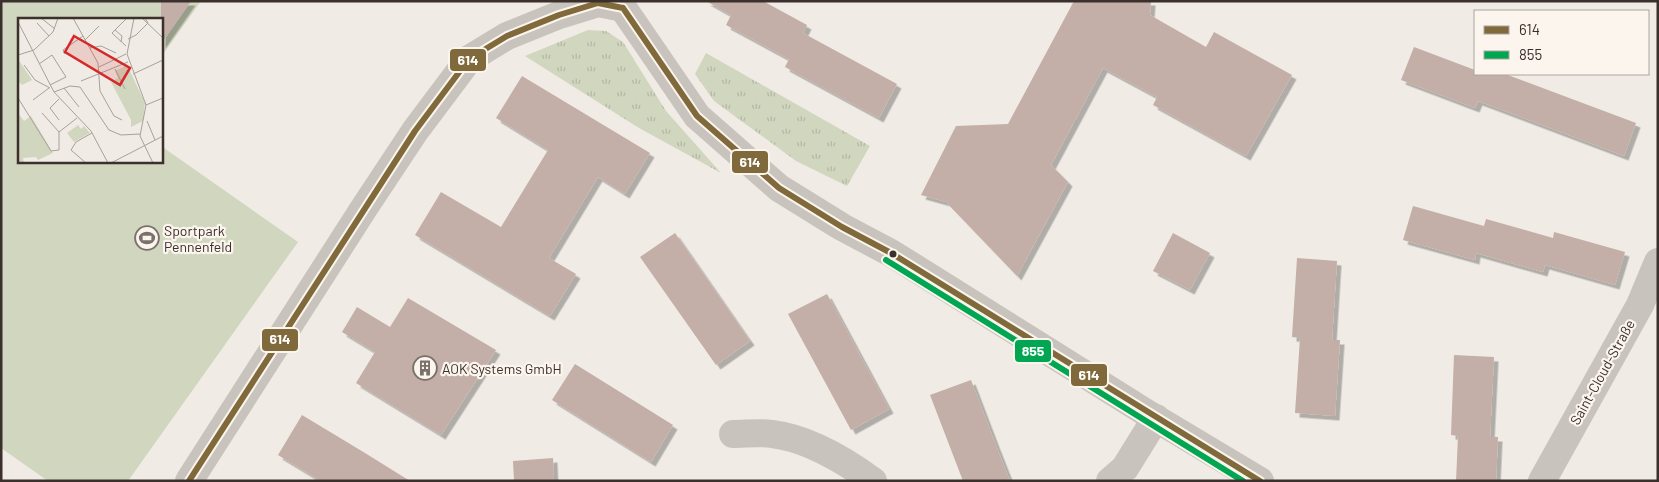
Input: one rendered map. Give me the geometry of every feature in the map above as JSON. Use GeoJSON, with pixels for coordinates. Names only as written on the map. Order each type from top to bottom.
{"type":"FeatureCollection","features":[{"type":"Feature","properties":{"kind":"street"},"geometry":{"type":"LineString","coordinates":[[189,481],[374,192],[415,131],[469,60],[506,36],[559,15],[598,3],[623,4],[697,116],[779,188],[842,227],[892,253],[1260,481]]}},
{"type":"Feature","properties":{"kind":"street","name":"Saint-Cloud-Straße"},"geometry":{"type":"LineString","coordinates":[[1542,481],[1640,305],[1658,262]]}},
{"type":"Feature","properties":{"kind":"street"},"geometry":{"type":"LineString","coordinates":[[1110,481],[1125,468],[1156,418]]}},
{"type":"Feature","properties":{"kind":"street"},"geometry":{"type":"LineString","coordinates":[[733,434],[772,434],[806,443],[857,469],[873,481]]}},
{"type":"Feature","properties":{"kind":"green space","name":"Sportpark Pennenfeld"},"geometry":{"type":"Polygon","coordinates":[[[1,1],[201,1],[162,56],[162,18],[18,18],[18,162],[162,162],[162,147],[298,242],[128,481],[48,481],[1,448],[1,1]]]}},
{"type":"Feature","properties":{"kind":"green space"},"geometry":{"type":"Polygon","coordinates":[[[588,30],[606,31],[623,42],[666,111],[721,173],[639,128],[525,56],[588,30]]]}},
{"type":"Feature","properties":{"kind":"green space"},"geometry":{"type":"Polygon","coordinates":[[[706,53],[870,146],[847,186],[796,161],[714,101],[695,74],[706,53]]]}},
{"type":"Feature","properties":{"kind":"building"},"geometry":{"type":"Polygon","coordinates":[[[161,1],[191,1],[162,43],[161,1]]]}},
{"type":"Feature","properties":{"kind":"building"},"geometry":{"type":"Polygon","coordinates":[[[706,1],[763,1],[807,25],[803,33],[897,84],[879,118],[785,67],[789,59],[726,25],[731,15],[706,1]]]}},
{"type":"Feature","properties":{"kind":"building"},"geometry":{"type":"Polygon","coordinates":[[[1074,1],[1151,1],[1150,15],[1206,47],[1214,32],[1292,75],[1246,156],[1153,105],[1157,97],[1103,68],[1051,165],[1068,182],[1017,276],[946,202],[921,195],[956,126],[1008,124],[1074,1]]]}},
{"type":"Feature","properties":{"kind":"building"},"geometry":{"type":"Polygon","coordinates":[[[1414,47],[1474,70],[1474,75],[1508,75],[1636,123],[1624,156],[1478,101],[1475,108],[1401,80],[1414,47]]]}},
{"type":"Feature","properties":{"kind":"building"},"geometry":{"type":"Polygon","coordinates":[[[522,76],[650,153],[625,194],[598,177],[549,258],[576,274],[550,316],[415,235],[441,192],[501,227],[548,150],[496,118],[522,76]]]}},
{"type":"Feature","properties":{"kind":"building"},"geometry":{"type":"Polygon","coordinates":[[[1413,206],[1484,226],[1486,219],[1553,238],[1554,232],[1625,252],[1615,285],[1545,265],[1543,272],[1476,253],[1475,260],[1403,240],[1413,206]]]}},
{"type":"Feature","properties":{"kind":"building"},"geometry":{"type":"Polygon","coordinates":[[[675,233],[750,341],[716,365],[640,257],[675,233]]]}},
{"type":"Feature","properties":{"kind":"building"},"geometry":{"type":"Polygon","coordinates":[[[1173,233],[1210,253],[1190,290],[1153,271],[1173,233]]]}},
{"type":"Feature","properties":{"kind":"building"},"geometry":{"type":"Polygon","coordinates":[[[1297,258],[1337,261],[1332,340],[1340,340],[1335,416],[1295,413],[1300,338],[1292,337],[1297,258]]]}},
{"type":"Feature","properties":{"kind":"building"},"geometry":{"type":"Polygon","coordinates":[[[827,294],[889,409],[851,430],[788,314],[827,294]]]}},
{"type":"Feature","properties":{"kind":"building","name":"AOK Systems GmbH"},"geometry":{"type":"Polygon","coordinates":[[[408,298],[496,350],[441,435],[356,383],[375,352],[342,332],[357,307],[390,327],[408,298]]]}},
{"type":"Feature","properties":{"kind":"building"},"geometry":{"type":"Polygon","coordinates":[[[1454,355],[1494,357],[1490,437],[1498,437],[1496,481],[1456,481],[1458,436],[1451,435],[1454,355]]]}},
{"type":"Feature","properties":{"kind":"building"},"geometry":{"type":"Polygon","coordinates":[[[575,364],[673,425],[651,462],[552,400],[575,364]]]}},
{"type":"Feature","properties":{"kind":"building"},"geometry":{"type":"Polygon","coordinates":[[[971,380],[1010,481],[963,481],[930,395],[971,380]]]}},
{"type":"Feature","properties":{"kind":"building"},"geometry":{"type":"Polygon","coordinates":[[[302,415],[410,481],[321,481],[278,455],[302,415]]]}},
{"type":"Feature","properties":{"kind":"building"},"geometry":{"type":"Polygon","coordinates":[[[553,458],[554,481],[514,481],[513,461],[553,458]]]}},
{"type":"Feature","properties":{"kind":"transit line","name":"614"},"geometry":{"type":"LineString","coordinates":[[189,481],[415,131],[469,59],[507,36],[559,15],[598,3],[623,8]]}},
{"type":"Feature","properties":{"kind":"transit line","name":"614"},"geometry":{"type":"LineString","coordinates":[[623,8],[697,116],[779,188],[842,227],[891,253],[1260,481]]}},
{"type":"Feature","properties":{"kind":"transit line","name":"855"},"geometry":{"type":"LineString","coordinates":[[886,260],[1243,481]]}},
{"type":"Feature","properties":{"kind":"place","name":"Sportpark Pennenfeld"},"geometry":{"type":"Point","coordinates":[147,238]}},
{"type":"Feature","properties":{"kind":"place","name":"AOK Systems GmbH"},"geometry":{"type":"Point","coordinates":[425,368]}}]}
